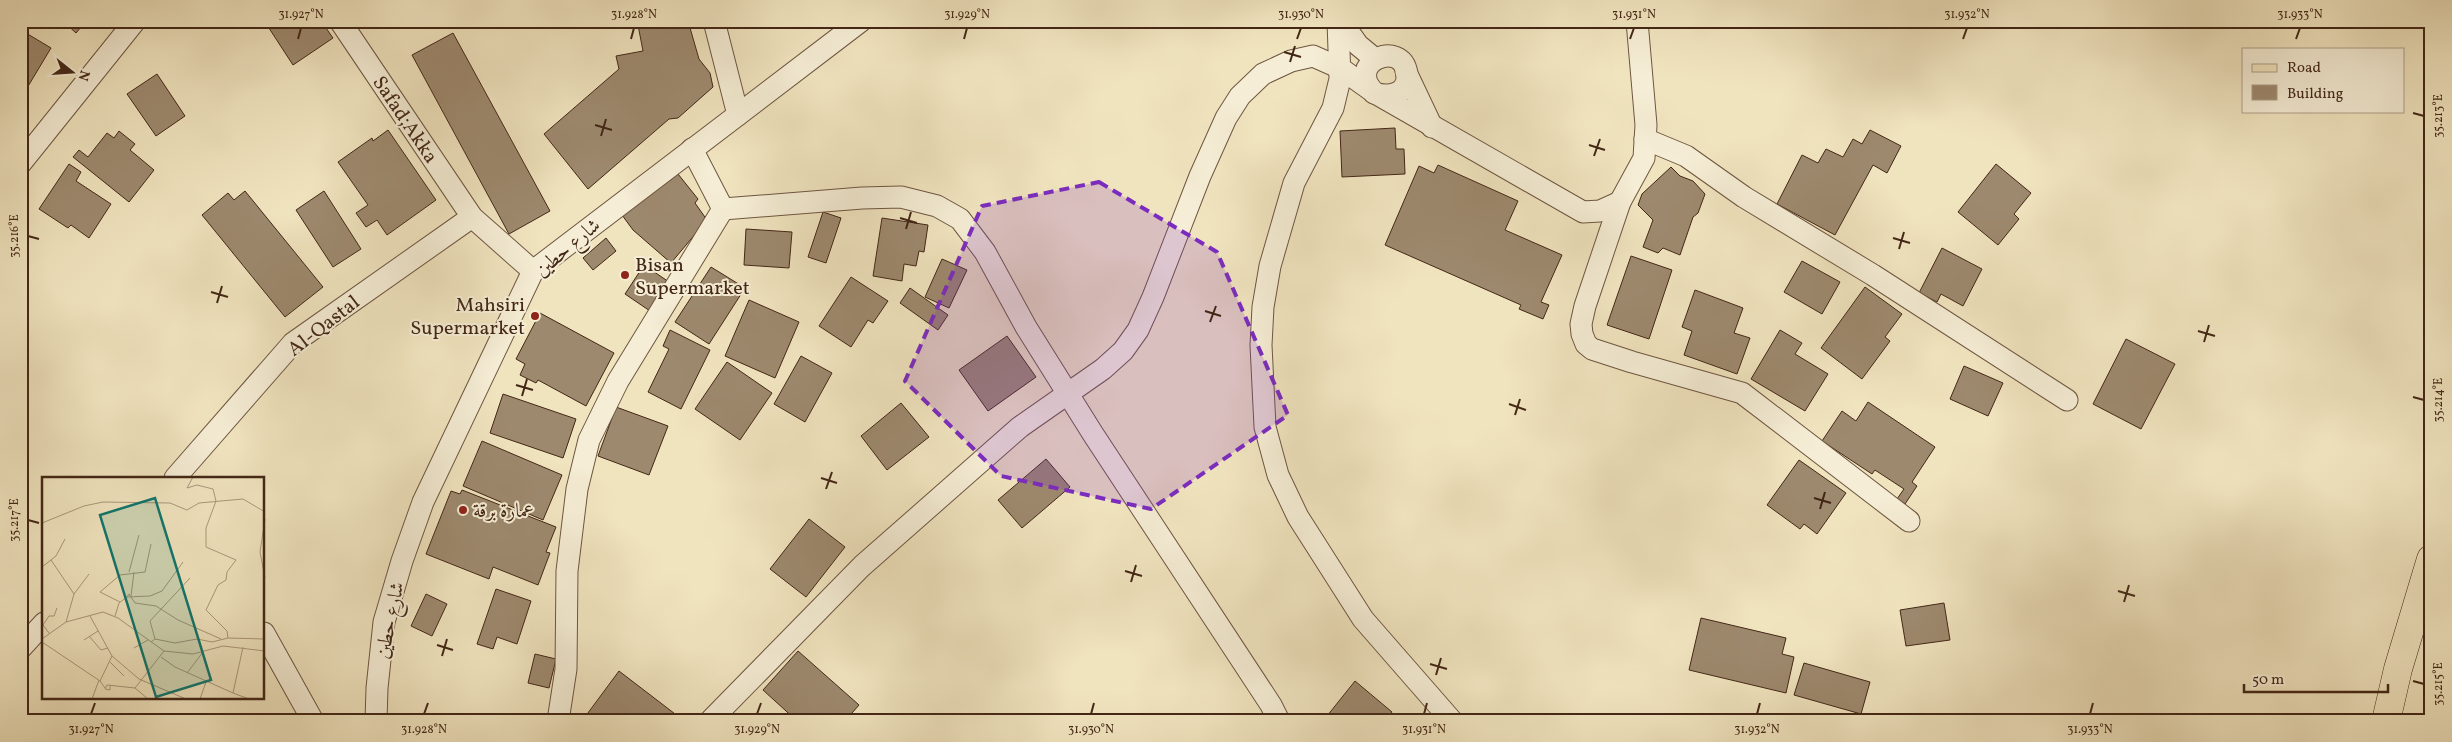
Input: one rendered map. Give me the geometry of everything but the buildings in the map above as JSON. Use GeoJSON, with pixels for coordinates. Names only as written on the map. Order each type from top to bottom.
{"type":"FeatureCollection","features":[{"type":"Feature","properties":{"kind":"main road"},"geometry":{"type":"LineString","coordinates":[[2386,721],[2398,669],[2431,559]]}},
{"type":"Feature","properties":{"kind":"street"},"geometry":{"type":"LineString","coordinates":[[21,162],[135,21]]}},
{"type":"Feature","properties":{"kind":"street","name":"Safad;Akka"},"geometry":{"type":"LineString","coordinates":[[340,21],[472,217],[532,271]]}},
{"type":"Feature","properties":{"kind":"street"},"geometry":{"type":"LineString","coordinates":[[714,21],[738,115]]}},
{"type":"Feature","properties":{"kind":"street","name":"شارع حطين"},"geometry":{"type":"LineString","coordinates":[[376,721],[376,688],[384,622],[402,561],[423,502],[532,271],[862,21]]}},
{"type":"Feature","properties":{"kind":"street"},"geometry":{"type":"LineString","coordinates":[[1340,21],[1358,46],[1375,59]]}},
{"type":"Feature","properties":{"kind":"street"},"geometry":{"type":"LineString","coordinates":[[1333,108],[1340,68],[1340,21]]}},
{"type":"Feature","properties":{"kind":"street"},"geometry":{"type":"LineString","coordinates":[[1637,21],[1646,125],[1644,158],[1620,202],[1601,259],[1581,324],[1586,344],[1592,349],[1632,362],[1742,393],[1909,521]]}},
{"type":"Feature","properties":{"kind":"street"},"geometry":{"type":"LineString","coordinates":[[710,721],[862,566],[1020,427],[1067,392],[1103,369],[1123,351],[1138,330],[1200,176],[1226,118],[1240,96],[1263,74],[1291,61],[1313,56],[1340,68],[1375,93],[1432,127],[1583,212],[1597,223],[1601,259]]}},
{"type":"Feature","properties":{"kind":"street"},"geometry":{"type":"LineString","coordinates":[[1375,93],[1370,89],[1366,76],[1370,63],[1381,56],[1394,57],[1404,66],[1432,127]]}},
{"type":"Feature","properties":{"kind":"street"},"geometry":{"type":"LineString","coordinates":[[1340,68],[1349,61],[1358,58],[1375,59]]}},
{"type":"Feature","properties":{"kind":"street"},"geometry":{"type":"LineString","coordinates":[[1406,72],[1405,85],[1401,91],[1388,96],[1358,92],[1345,96],[1333,108],[1294,183],[1270,266],[1263,306],[1261,346],[1265,427],[1278,475],[1303,524],[1363,619],[1452,721]]}},
{"type":"Feature","properties":{"kind":"street"},"geometry":{"type":"LineString","coordinates":[[1645,139],[1686,156],[1744,197],[1873,275],[2066,400]]}},
{"type":"Feature","properties":{"kind":"street"},"geometry":{"type":"LineString","coordinates":[[692,149],[723,209]]}},
{"type":"Feature","properties":{"kind":"street"},"geometry":{"type":"LineString","coordinates":[[723,209],[862,198],[901,197],[937,206],[960,219],[985,252],[1026,328],[1271,705],[1279,721]]}},
{"type":"Feature","properties":{"kind":"street"},"geometry":{"type":"LineString","coordinates":[[1583,212],[1600,210],[1620,202]]}},
{"type":"Feature","properties":{"kind":"street"},"geometry":{"type":"LineString","coordinates":[[558,721],[566,669],[567,571],[577,490],[589,440],[618,381],[723,209]]}},
{"type":"Feature","properties":{"kind":"street","name":"Al-Qastal"},"geometry":{"type":"LineString","coordinates":[[177,477],[293,343],[472,217]]}},
{"type":"Feature","properties":{"kind":"street"},"geometry":{"type":"LineString","coordinates":[[21,648],[42,626]]}},
{"type":"Feature","properties":{"kind":"street"},"geometry":{"type":"LineString","coordinates":[[265,635],[314,721]]}},
{"type":"Feature","properties":{"kind":"highlighted area"},"geometry":{"type":"Polygon","coordinates":[[[1099,182],[1217,252],[1288,415],[1151,509],[1001,476],[905,381],[982,206],[1099,182]]]}},
{"type":"Feature","properties":{"kind":"place","name":"Bisan Supermarket"},"geometry":{"type":"Point","coordinates":[625,275]}},
{"type":"Feature","properties":{"kind":"place","name":"Mahsiri Supermarket"},"geometry":{"type":"Point","coordinates":[535,316]}},
{"type":"Feature","properties":{"kind":"place","name":"عمارة برقة"},"geometry":{"type":"Point","coordinates":[463,510]}}]}
